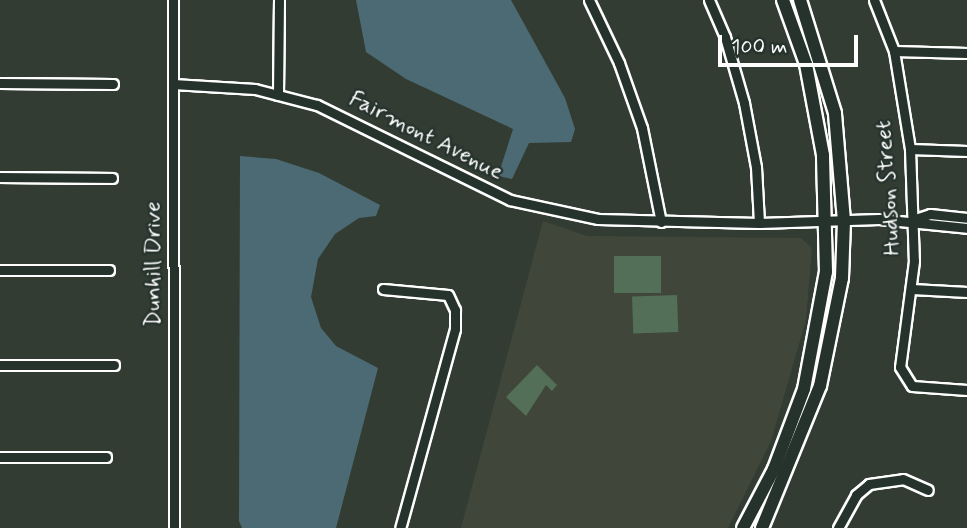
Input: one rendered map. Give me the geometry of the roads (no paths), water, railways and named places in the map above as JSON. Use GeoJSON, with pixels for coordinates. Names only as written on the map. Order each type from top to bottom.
{"type":"FeatureCollection","features":[{"type":"Feature","properties":{"kind":"street","name":"Dunhill Drive"},"geometry":{"type":"LineString","coordinates":[[173,0],[174,528]]}},
{"type":"Feature","properties":{"kind":"street"},"geometry":{"type":"LineString","coordinates":[[278,95],[279,0]]}},
{"type":"Feature","properties":{"kind":"street"},"geometry":{"type":"LineString","coordinates":[[589,0],[619,62],[642,128],[661,222]]}},
{"type":"Feature","properties":{"kind":"street"},"geometry":{"type":"LineString","coordinates":[[709,0],[725,37],[744,103],[756,167],[759,223]]}},
{"type":"Feature","properties":{"kind":"street"},"geometry":{"type":"LineString","coordinates":[[743,528],[774,469],[804,389],[821,310],[827,221],[816,108],[783,0]]}},
{"type":"Feature","properties":{"kind":"street"},"geometry":{"type":"LineString","coordinates":[[762,528],[820,386],[842,278],[844,221],[835,113],[800,0]]}},
{"type":"Feature","properties":{"kind":"street","name":"Hudson Street"},"geometry":{"type":"LineString","coordinates":[[874,0],[894,51],[910,149],[914,220],[912,289],[900,367],[903,377],[912,386],[967,390]]}},
{"type":"Feature","properties":{"kind":"street"},"geometry":{"type":"LineString","coordinates":[[894,51],[967,53]]}},
{"type":"Feature","properties":{"kind":"street"},"geometry":{"type":"LineString","coordinates":[[0,83],[113,84]]}},
{"type":"Feature","properties":{"kind":"street","name":"Fairmont Avenue"},"geometry":{"type":"LineString","coordinates":[[173,84],[255,89],[345,116],[442,169],[510,200],[598,219],[759,223],[914,220],[967,228]]}},
{"type":"Feature","properties":{"kind":"street"},"geometry":{"type":"LineString","coordinates":[[910,149],[967,151]]}},
{"type":"Feature","properties":{"kind":"street"},"geometry":{"type":"LineString","coordinates":[[0,177],[112,178]]}},
{"type":"Feature","properties":{"kind":"street","name":"Fairmont Avenue"},"geometry":{"type":"LineString","coordinates":[[914,220],[930,215],[967,218]]}},
{"type":"Feature","properties":{"kind":"street"},"geometry":{"type":"LineString","coordinates":[[0,270],[108,270]]}},
{"type":"Feature","properties":{"kind":"street"},"geometry":{"type":"LineString","coordinates":[[383,289],[447,295],[455,310],[455,329],[400,528]]}},
{"type":"Feature","properties":{"kind":"street"},"geometry":{"type":"LineString","coordinates":[[912,289],[967,292]]}},
{"type":"Feature","properties":{"kind":"street"},"geometry":{"type":"LineString","coordinates":[[0,365],[114,365]]}},
{"type":"Feature","properties":{"kind":"street"},"geometry":{"type":"LineString","coordinates":[[0,457],[106,457]]}},
{"type":"Feature","properties":{"kind":"street"},"geometry":{"type":"LineString","coordinates":[[838,528],[856,495],[869,484],[903,479],[928,490]]}},
{"type":"Feature","properties":{"kind":"water"},"geometry":{"type":"Polygon","coordinates":[[[356,0],[511,0],[565,98],[575,129],[571,142],[529,143],[512,179],[498,176],[513,129],[406,79],[366,52],[356,0]]]}},
{"type":"Feature","properties":{"kind":"water"},"geometry":{"type":"Polygon","coordinates":[[[240,156],[276,159],[319,173],[380,205],[376,216],[359,218],[335,234],[318,259],[311,297],[321,328],[336,346],[378,368],[336,528],[242,528],[239,521],[240,156]]]}}]}
